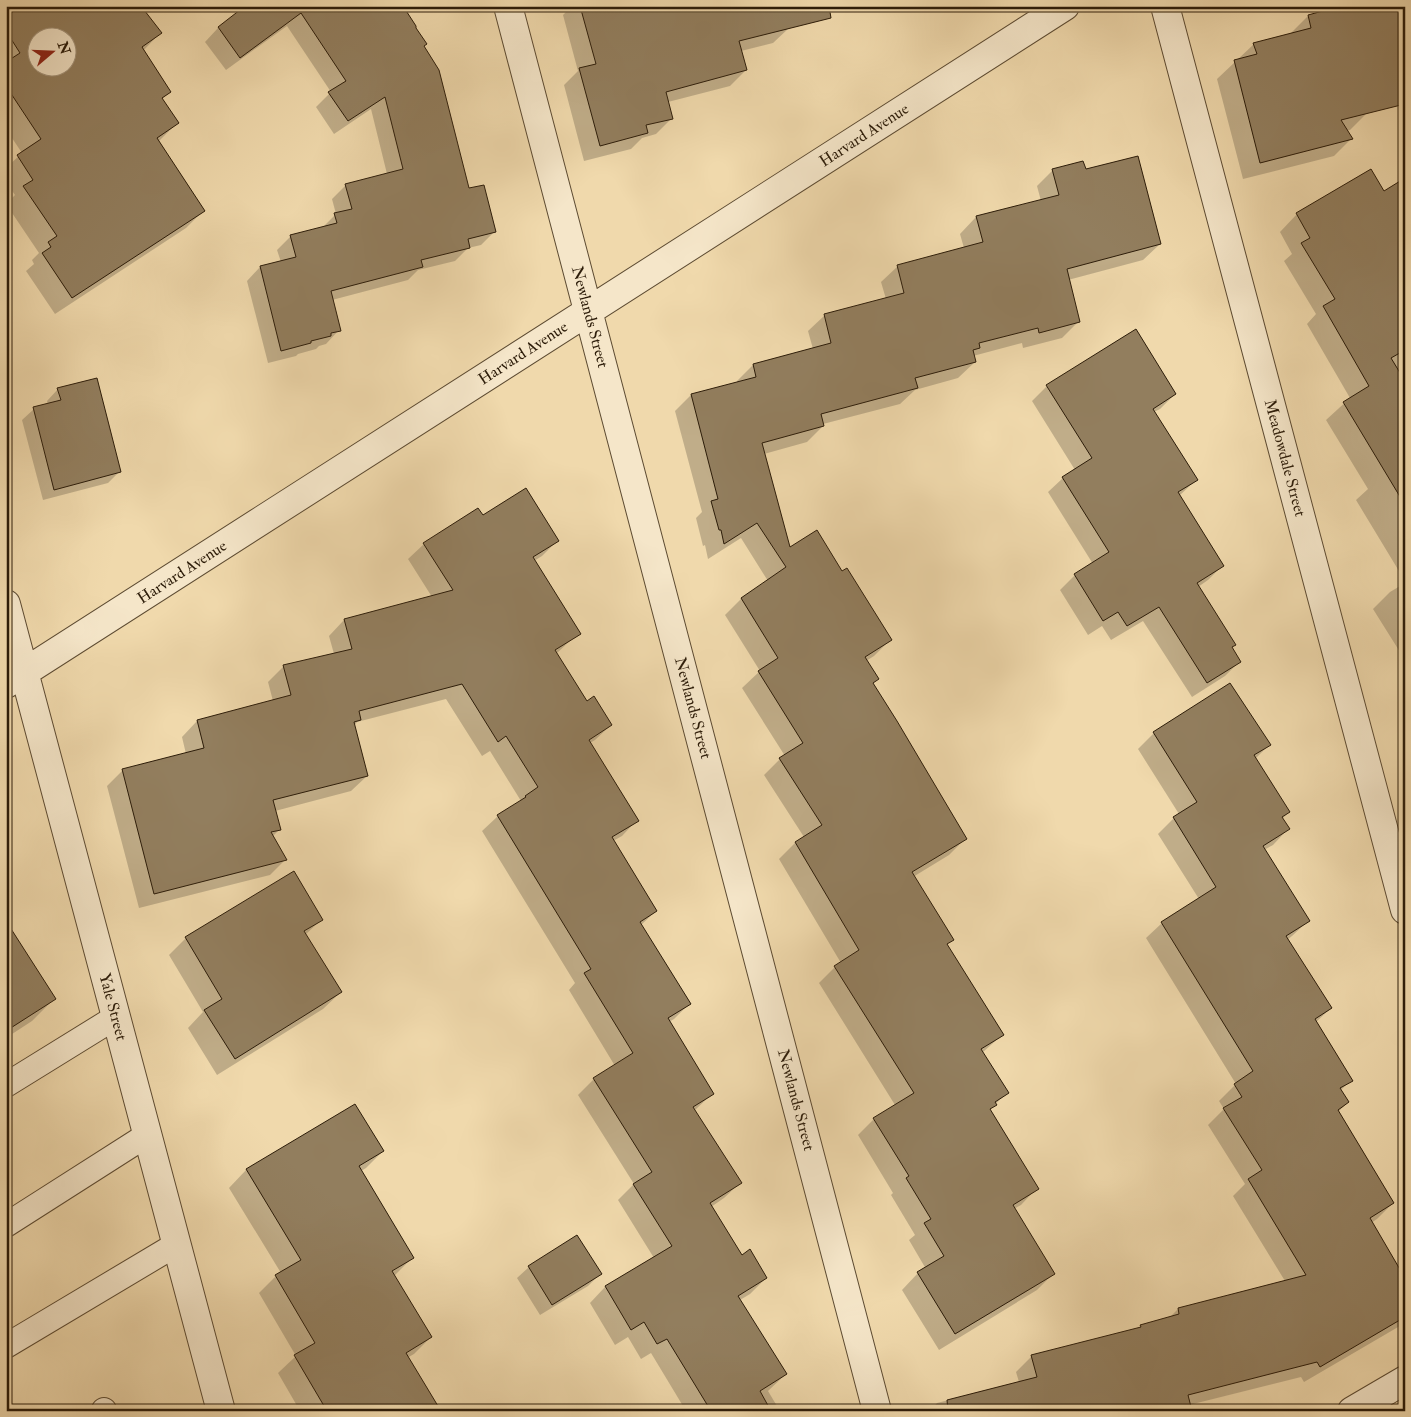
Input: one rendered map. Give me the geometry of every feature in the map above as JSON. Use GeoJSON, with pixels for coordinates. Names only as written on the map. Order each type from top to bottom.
{"type":"FeatureCollection","features":[{"type":"Feature","properties":{"kind":"street","name":"Newlands Street"},"geometry":{"type":"LineString","coordinates":[[508,6],[877,1411]]}},
{"type":"Feature","properties":{"kind":"street","name":"Harvard Avenue"},"geometry":{"type":"LineString","coordinates":[[15,678],[1065,6]]}},
{"type":"Feature","properties":{"kind":"street","name":"Meadowdale Street"},"geometry":{"type":"LineString","coordinates":[[1165,6],[1405,910]]}},
{"type":"Feature","properties":{"kind":"street","name":"Yale Street"},"geometry":{"type":"LineString","coordinates":[[6,604],[15,678],[116,1016],[221,1411]]}},
{"type":"Feature","properties":{"kind":"street"},"geometry":{"type":"LineString","coordinates":[[1352,1411],[1405,1380]]}},
{"type":"Feature","properties":{"kind":"lane"},"geometry":{"type":"LineString","coordinates":[[6,1085],[116,1016]]}},
{"type":"Feature","properties":{"kind":"lane"},"geometry":{"type":"LineString","coordinates":[[6,1225],[147,1135]]}},
{"type":"Feature","properties":{"kind":"lane"},"geometry":{"type":"LineString","coordinates":[[6,1346],[177,1244]]}},
{"type":"Feature","properties":{"kind":"building"},"geometry":{"type":"Polygon","coordinates":[[[6,6],[141,6],[162,33],[142,47],[171,92],[162,98],[179,123],[157,138],[205,211],[72,298],[42,253],[51,247],[48,242],[57,236],[23,186],[33,180],[17,155],[41,139],[6,86],[6,62],[20,53],[6,31],[6,6]]]}},
{"type":"Feature","properties":{"kind":"building"},"geometry":{"type":"Polygon","coordinates":[[[245,6],[403,6],[427,44],[424,46],[439,70],[469,188],[484,185],[496,232],[468,239],[470,248],[421,260],[423,267],[331,291],[341,331],[331,333],[331,336],[311,341],[311,343],[281,351],[260,266],[296,257],[290,235],[337,223],[334,213],[352,209],[345,184],[403,169],[385,97],[348,121],[328,92],[346,81],[301,13],[240,58],[218,27],[245,6]]]}},
{"type":"Feature","properties":{"kind":"building"},"geometry":{"type":"Polygon","coordinates":[[[580,6],[829,6],[831,18],[739,41],[747,70],[666,92],[673,119],[646,125],[648,133],[600,146],[579,68],[596,64],[580,6]]]}},
{"type":"Feature","properties":{"kind":"building"},"geometry":{"type":"Polygon","coordinates":[[[1341,6],[1405,6],[1405,104],[1341,120],[1353,139],[1260,163],[1234,60],[1257,54],[1253,43],[1311,28],[1308,15],[1341,6]]]}},
{"type":"Feature","properties":{"kind":"building"},"geometry":{"type":"Polygon","coordinates":[[[1138,156],[1161,244],[1067,269],[1080,322],[1039,333],[1038,328],[979,343],[980,348],[973,350],[976,362],[915,378],[918,388],[821,414],[824,426],[762,443],[790,547],[817,530],[842,571],[847,568],[892,640],[865,657],[879,679],[873,683],[967,839],[912,872],[954,940],[947,944],[1004,1035],[981,1049],[1009,1093],[995,1102],[997,1105],[990,1109],[1039,1189],[1013,1205],[1055,1274],[955,1334],[917,1272],[944,1256],[924,1223],[931,1219],[906,1178],[909,1176],[873,1118],[914,1093],[834,966],[859,950],[795,842],[822,825],[779,758],[803,743],[758,671],[778,658],[741,598],[786,567],[757,523],[724,544],[711,501],[718,499],[691,394],[756,377],[753,364],[831,343],[824,314],[904,293],[897,265],[983,242],[976,216],[1059,195],[1052,169],[1083,161],[1086,169],[1138,156]]]}},
{"type":"Feature","properties":{"kind":"building"},"geometry":{"type":"Polygon","coordinates":[[[1371,169],[1384,191],[1405,178],[1405,350],[1391,358],[1405,381],[1405,505],[1343,402],[1369,386],[1323,306],[1335,299],[1301,243],[1310,238],[1296,213],[1371,169]]]}},
{"type":"Feature","properties":{"kind":"building"},"geometry":{"type":"Polygon","coordinates":[[[1136,329],[1176,394],[1153,409],[1198,480],[1178,492],[1224,566],[1197,583],[1236,645],[1232,647],[1241,662],[1207,683],[1159,607],[1127,626],[1118,612],[1103,621],[1074,574],[1109,552],[1062,477],[1092,458],[1046,385],[1136,329]]]}},
{"type":"Feature","properties":{"kind":"building"},"geometry":{"type":"Polygon","coordinates":[[[97,378],[121,472],[54,490],[33,407],[61,400],[57,388],[97,378]]]}},
{"type":"Feature","properties":{"kind":"building"},"geometry":{"type":"Polygon","coordinates":[[[526,488],[559,541],[533,557],[581,634],[555,650],[587,701],[594,696],[612,725],[589,740],[639,821],[612,837],[657,911],[640,922],[691,1004],[668,1018],[714,1094],[693,1107],[742,1183],[710,1203],[742,1255],[750,1249],[767,1278],[738,1296],[787,1374],[760,1391],[771,1411],[711,1411],[667,1339],[657,1344],[644,1322],[631,1330],[605,1286],[672,1246],[633,1184],[652,1172],[593,1078],[633,1053],[584,973],[591,969],[497,815],[538,787],[506,736],[498,742],[462,684],[359,711],[361,720],[354,722],[368,776],[273,800],[281,830],[271,832],[287,860],[154,894],[122,769],[204,748],[197,720],[291,695],[283,665],[352,649],[344,619],[453,590],[423,543],[478,508],[483,515],[526,488]]]}},
{"type":"Feature","properties":{"kind":"building"},"geometry":{"type":"Polygon","coordinates":[[[1230,683],[1271,745],[1254,755],[1290,812],[1282,817],[1290,829],[1263,846],[1310,921],[1286,936],[1332,1008],[1315,1019],[1353,1081],[1340,1088],[1349,1102],[1338,1110],[1394,1203],[1370,1218],[1405,1278],[1405,1317],[1320,1367],[1317,1362],[1188,1395],[1192,1411],[948,1411],[947,1400],[1037,1377],[1031,1355],[1141,1327],[1140,1325],[1179,1314],[1178,1308],[1306,1275],[1248,1179],[1262,1170],[1223,1108],[1242,1097],[1234,1084],[1253,1071],[1161,922],[1216,887],[1173,817],[1197,802],[1153,732],[1230,683]]]}},
{"type":"Feature","properties":{"kind":"building"},"geometry":{"type":"Polygon","coordinates":[[[294,871],[323,920],[304,931],[342,992],[235,1059],[204,1010],[222,999],[185,937],[294,871]]]}},
{"type":"Feature","properties":{"kind":"building"},"geometry":{"type":"Polygon","coordinates":[[[6,921],[56,999],[6,1031],[6,921]]]}},
{"type":"Feature","properties":{"kind":"building"},"geometry":{"type":"Polygon","coordinates":[[[355,1104],[384,1151],[359,1166],[414,1258],[392,1271],[432,1337],[406,1353],[441,1411],[327,1411],[294,1355],[315,1343],[275,1275],[301,1260],[246,1169],[355,1104]]]}},
{"type":"Feature","properties":{"kind":"building"},"geometry":{"type":"Polygon","coordinates":[[[577,1235],[602,1274],[552,1305],[528,1266],[577,1235]]]}}]}
